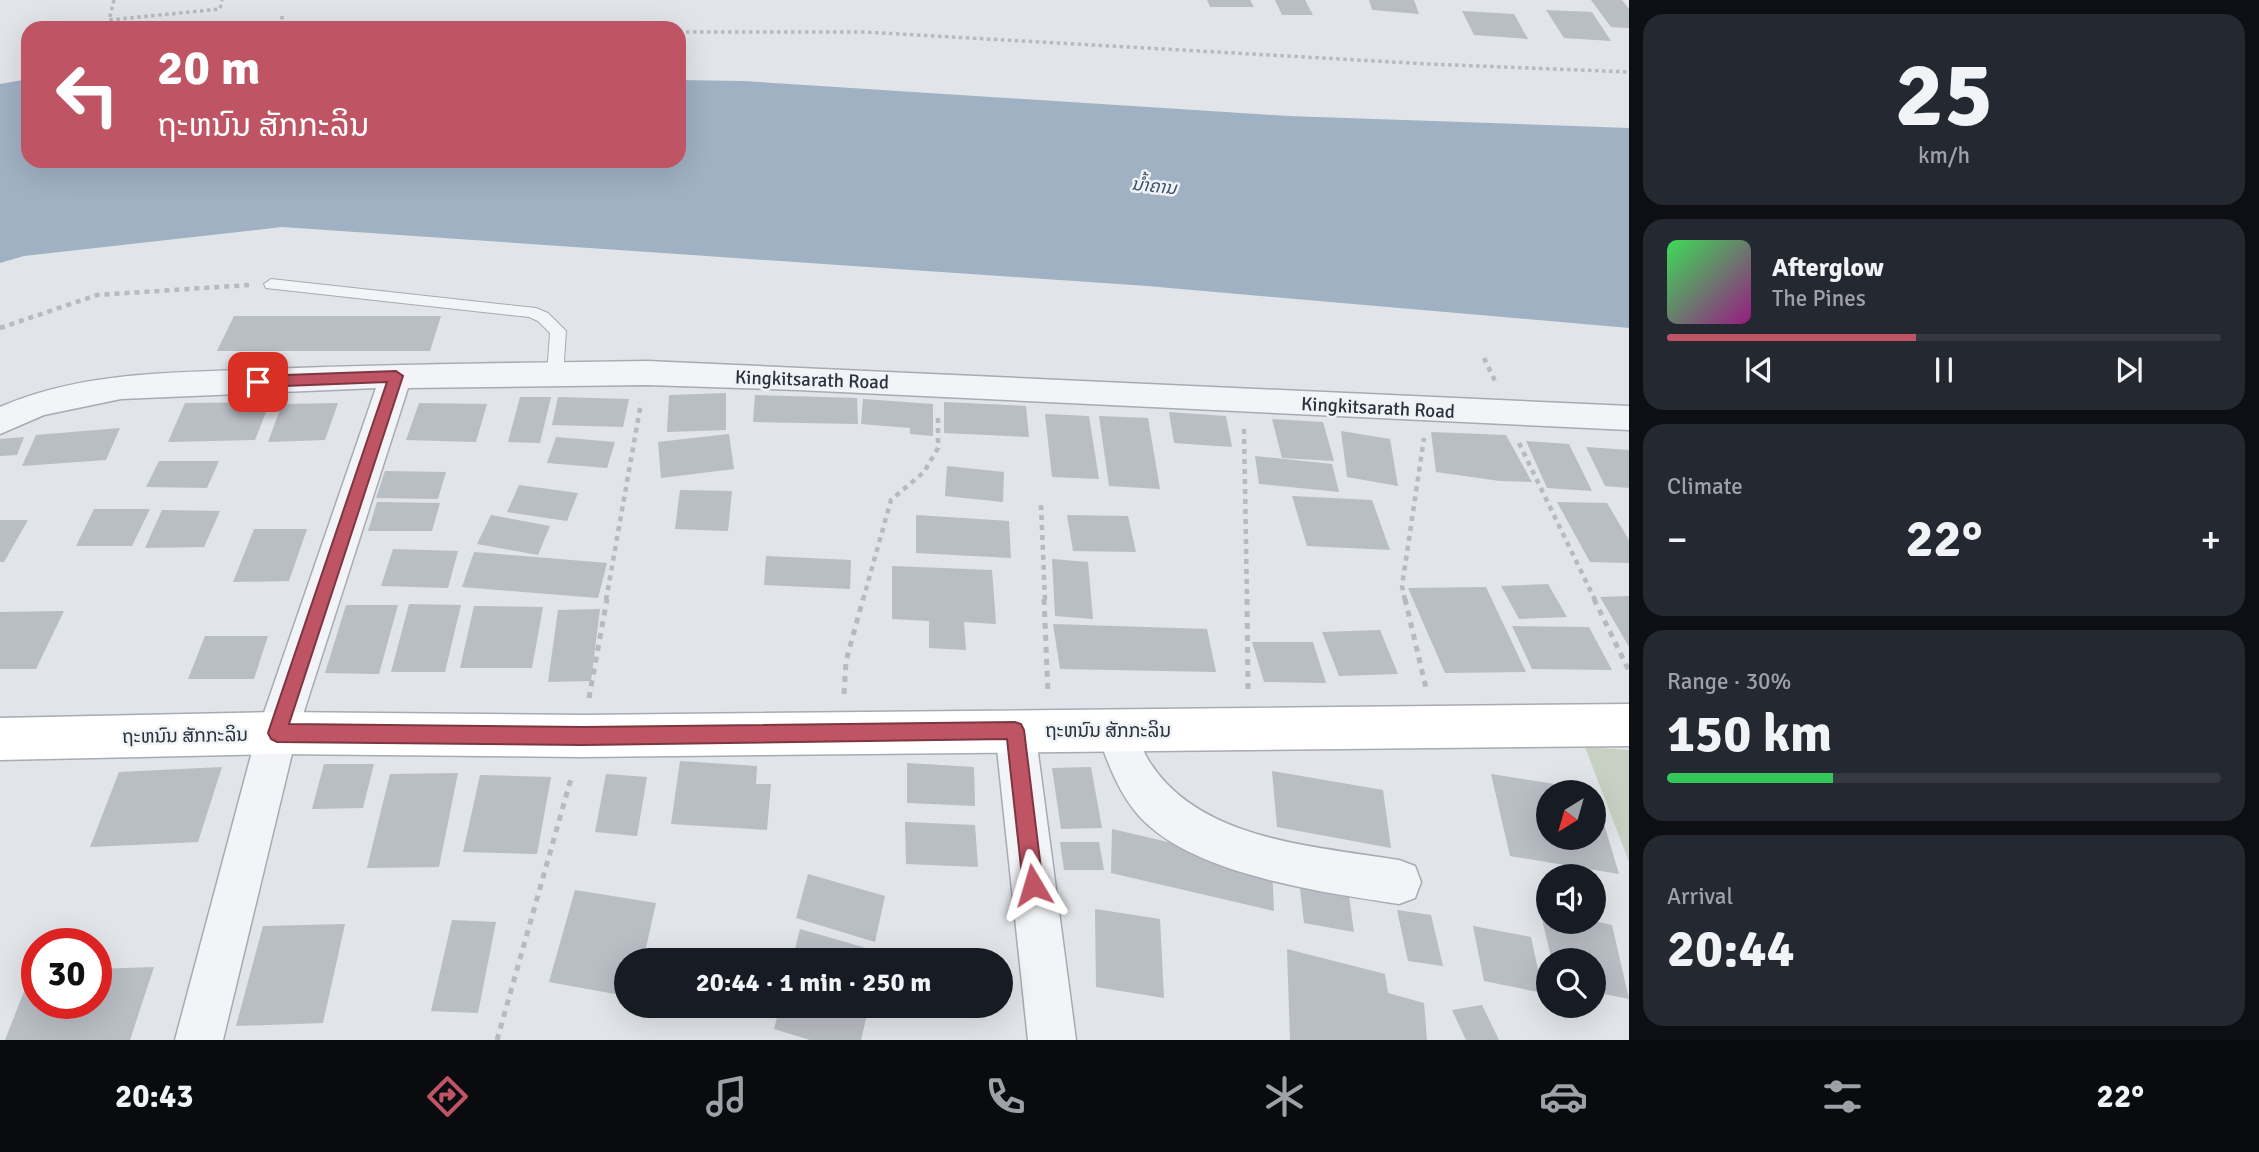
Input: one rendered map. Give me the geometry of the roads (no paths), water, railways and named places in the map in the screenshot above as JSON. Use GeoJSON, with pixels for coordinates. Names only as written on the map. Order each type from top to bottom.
{"type":"FeatureCollection","features":[{"type":"Feature","properties":{"kind":"main road","name":"ຖະຫນົນ ສັກກະລິນ"},"geometry":{"type":"LineString","coordinates":[[0,738],[277,733],[583,736],[1629,725]]}},
{"type":"Feature","properties":{"kind":"street","name":"Kingkitsarath Road"},"geometry":{"type":"LineString","coordinates":[[0,421],[38,404],[121,387],[396,376],[647,373],[811,378],[1629,418]]}},
{"type":"Feature","properties":{"kind":"street"},"geometry":{"type":"LineString","coordinates":[[199,1040],[277,733],[396,376]]}},
{"type":"Feature","properties":{"kind":"street"},"geometry":{"type":"LineString","coordinates":[[1032,730],[1052,1040]]}},
{"type":"Feature","properties":{"kind":"street"},"geometry":{"type":"LineString","coordinates":[[1116,730],[1135,776],[1167,813],[1228,847],[1266,858],[1399,883]]}},
{"type":"Feature","properties":{"kind":"lane"},"geometry":{"type":"LineString","coordinates":[[271,284],[531,312],[543,317],[558,331],[555,374]]}},
{"type":"Feature","properties":{"kind":"water","name":"ນ້ຳຄານ"},"geometry":{"type":"Polygon","coordinates":[[[21,80],[21,168],[686,168],[686,80],[743,81],[1289,116],[1629,128],[1629,328],[1147,286],[282,227],[24,256],[0,263],[0,84],[21,80]]]}}]}
